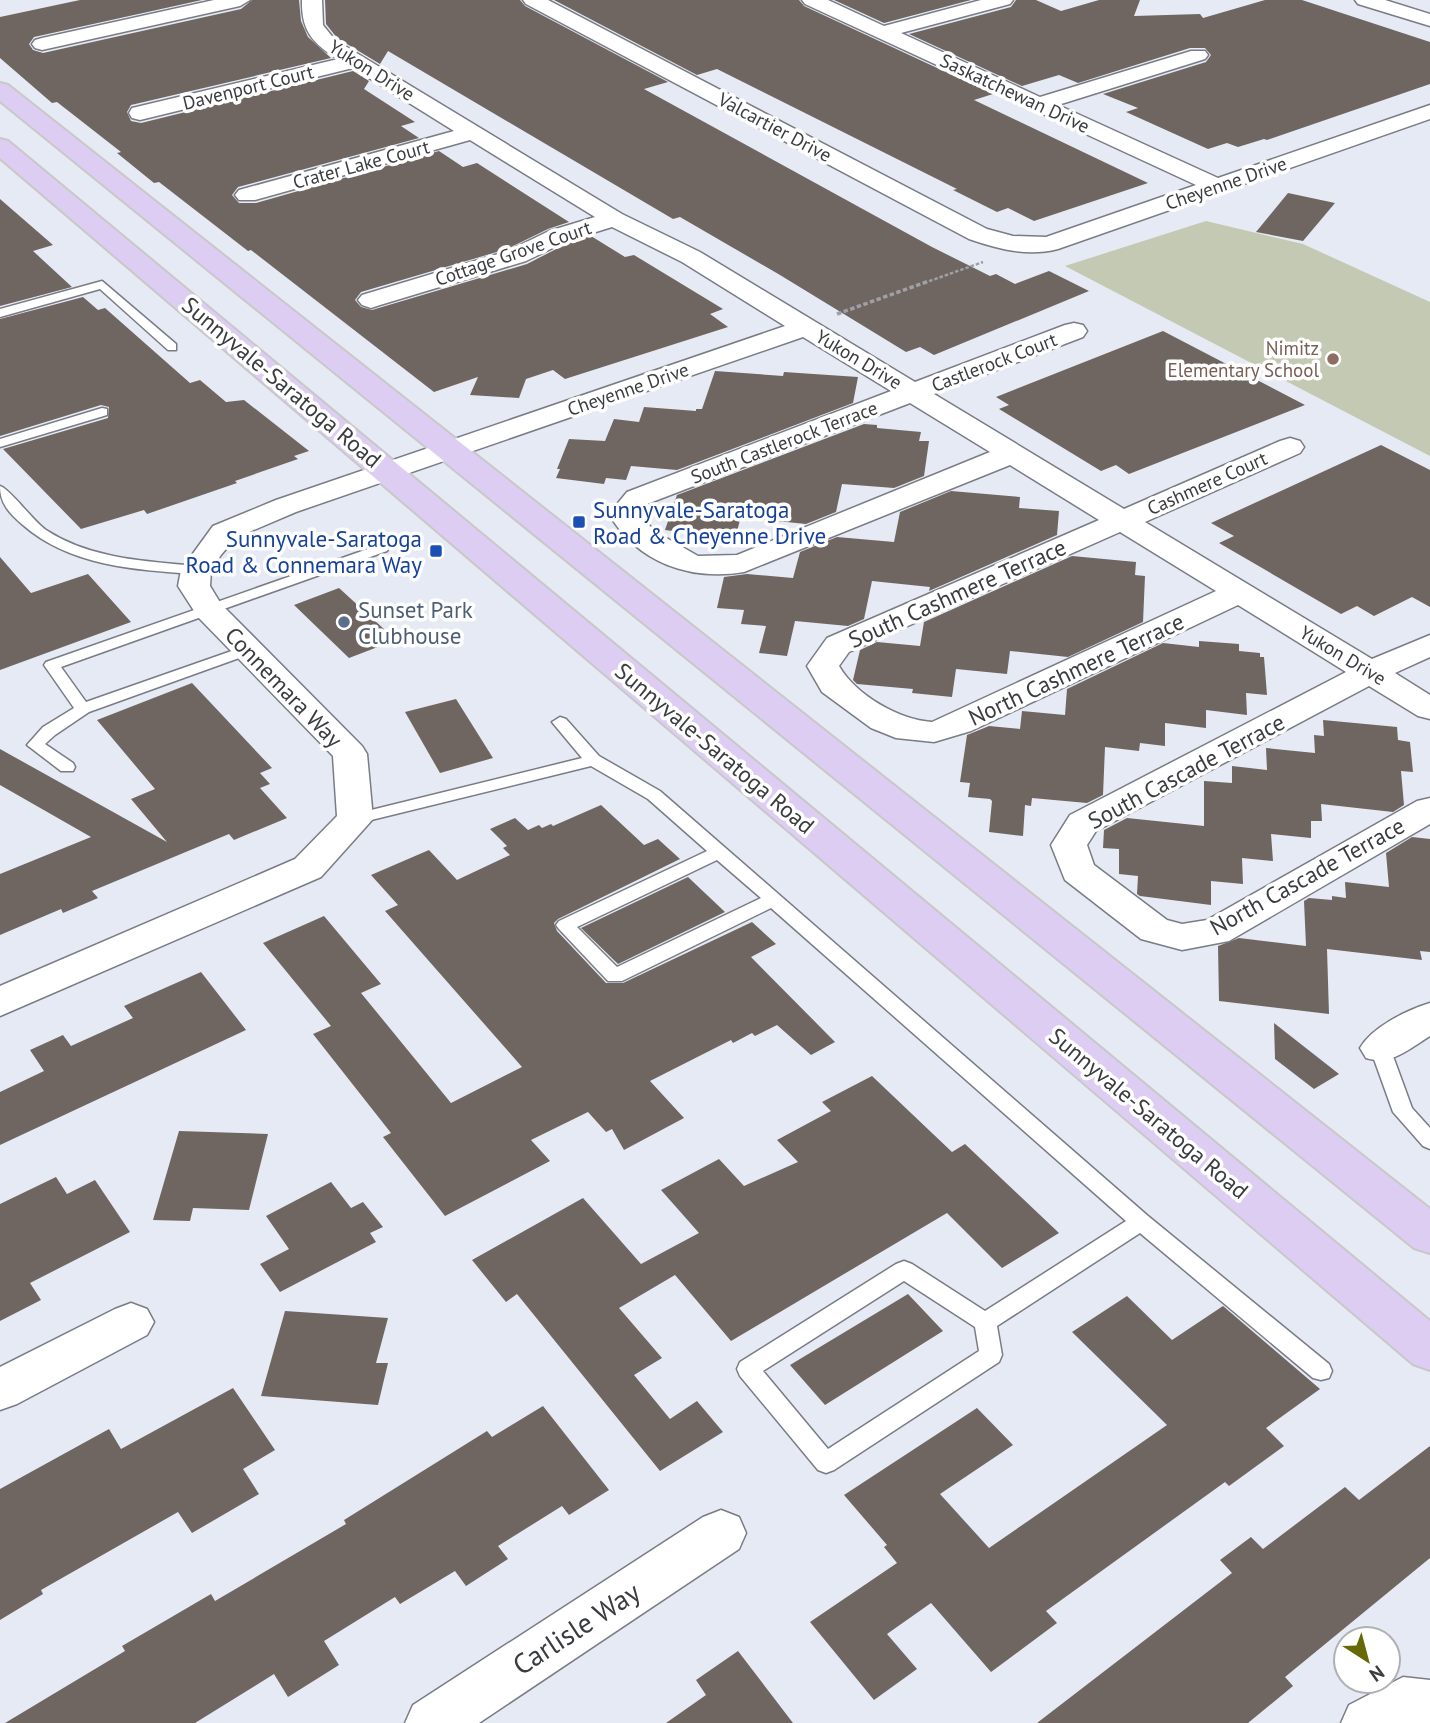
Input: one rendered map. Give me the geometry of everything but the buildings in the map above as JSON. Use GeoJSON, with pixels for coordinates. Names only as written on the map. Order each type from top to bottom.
{"type":"FeatureCollection","features":[{"type":"Feature","properties":{"kind":"main road"},"geometry":{"type":"LineString","coordinates":[[0,90],[1430,1235]]}},
{"type":"Feature","properties":{"kind":"main road","name":"Sunnyvale-Saratoga Road"},"geometry":{"type":"LineString","coordinates":[[0,146],[1430,1350]]}},
{"type":"Feature","properties":{"kind":"street"},"geometry":{"type":"LineString","coordinates":[[42,44],[240,0]]}},
{"type":"Feature","properties":{"kind":"street","name":"Yukon Drive"},"geometry":{"type":"LineString","coordinates":[[312,0],[312,26],[315,33],[356,61],[614,219],[670,244],[1430,709]]}},
{"type":"Feature","properties":{"kind":"street","name":"Valcartier Drive"},"geometry":{"type":"LineString","coordinates":[[533,0],[978,234],[1020,246]]}},
{"type":"Feature","properties":{"kind":"street","name":"Saskatchewan Drive"},"geometry":{"type":"LineString","coordinates":[[812,0],[1217,186]]}},
{"type":"Feature","properties":{"kind":"street"},"geometry":{"type":"LineString","coordinates":[[883,32],[1003,0]]}},
{"type":"Feature","properties":{"kind":"street"},"geometry":{"type":"LineString","coordinates":[[1366,0],[1430,20]]}},
{"type":"Feature","properties":{"kind":"street"},"geometry":{"type":"LineString","coordinates":[[1038,104],[1198,55]]}},
{"type":"Feature","properties":{"kind":"street","name":"Davenport Court"},"geometry":{"type":"LineString","coordinates":[[140,113],[356,61]]}},
{"type":"Feature","properties":{"kind":"street","name":"Cheyenne Drive"},"geometry":{"type":"LineString","coordinates":[[1020,246],[1049,244],[1430,111]]}},
{"type":"Feature","properties":{"kind":"street","name":"Crater Lake Court"},"geometry":{"type":"LineString","coordinates":[[247,195],[475,132]]}},
{"type":"Feature","properties":{"kind":"street","name":"Cottage Grove Court"},"geometry":{"type":"LineString","coordinates":[[371,300],[517,256],[558,236],[614,219]]}},
{"type":"Feature","properties":{"kind":"street","name":"Cheyenne Drive"},"geometry":{"type":"LineString","coordinates":[[448,450],[807,327]]}},
{"type":"Feature","properties":{"kind":"street","name":"Castlerock Court"},"geometry":{"type":"LineString","coordinates":[[915,393],[1074,331]]}},
{"type":"Feature","properties":{"kind":"street","name":"South Castlerock Terrace"},"geometry":{"type":"LineString","coordinates":[[915,393],[638,498],[624,514],[631,528],[673,559],[692,566],[715,568],[744,563],[1014,453]]}},
{"type":"Feature","properties":{"kind":"street","name":"Cashmere Court"},"geometry":{"type":"LineString","coordinates":[[1123,520],[1290,447]]}},
{"type":"Feature","properties":{"kind":"street"},"geometry":{"type":"LineString","coordinates":[[196,570],[224,531],[255,517],[448,450]]}},
{"type":"Feature","properties":{"kind":"street","name":"South Cashmere Terrace"},"geometry":{"type":"LineString","coordinates":[[908,731],[883,721],[834,685],[823,666],[838,645],[1123,520]]}},
{"type":"Feature","properties":{"kind":"street","name":"Connemara Way"},"geometry":{"type":"LineString","coordinates":[[196,570],[194,586],[209,610],[350,754],[355,819]]}},
{"type":"Feature","properties":{"kind":"street","name":"North Cashmere Terrace"},"geometry":{"type":"LineString","coordinates":[[908,731],[934,732],[959,724],[1240,592]]}},
{"type":"Feature","properties":{"kind":"street"},"geometry":{"type":"LineString","coordinates":[[1371,672],[1430,645]]}},
{"type":"Feature","properties":{"kind":"street","name":"South Cascade Terrace"},"geometry":{"type":"LineString","coordinates":[[1182,937],[1154,930],[1078,871],[1069,845],[1083,823],[1371,672]]}},
{"type":"Feature","properties":{"kind":"street","name":"North Cascade Terrace"},"geometry":{"type":"LineString","coordinates":[[1182,937],[1216,932],[1430,808]]}},
{"type":"Feature","properties":{"kind":"street"},"geometry":{"type":"LineString","coordinates":[[0,1002],[308,868],[355,819]]}},
{"type":"Feature","properties":{"kind":"street"},"geometry":{"type":"LineString","coordinates":[[1380,1048],[1430,1017]]}},
{"type":"Feature","properties":{"kind":"street"},"geometry":{"type":"LineString","coordinates":[[0,1390],[131,1322]]}},
{"type":"Feature","properties":{"kind":"street","name":"Carlisle Way"},"geometry":{"type":"LineString","coordinates":[[432,1723],[721,1533]]}},
{"type":"Feature","properties":{"kind":"street"},"geometry":{"type":"LineString","coordinates":[[1368,1723],[1404,1703],[1430,1706]]}},
{"type":"Feature","properties":{"kind":"lane"},"geometry":{"type":"LineString","coordinates":[[0,313],[102,285],[172,347]]}},
{"type":"Feature","properties":{"kind":"lane"},"geometry":{"type":"LineString","coordinates":[[0,443],[102,412]]}},
{"type":"Feature","properties":{"kind":"lane"},"geometry":{"type":"LineString","coordinates":[[1,494],[38,533],[72,550],[125,565],[196,570]]}},
{"type":"Feature","properties":{"kind":"lane"},"geometry":{"type":"LineString","coordinates":[[83,709],[52,665],[382,548]]}},
{"type":"Feature","properties":{"kind":"lane"},"geometry":{"type":"LineString","coordinates":[[67,767],[35,745],[49,731],[83,709],[248,650]]}},
{"type":"Feature","properties":{"kind":"lane"},"geometry":{"type":"LineString","coordinates":[[560,722],[593,760],[654,795],[1141,1222],[1321,1371]]}},
{"type":"Feature","properties":{"kind":"lane"},"geometry":{"type":"LineString","coordinates":[[355,819],[593,760]]}},
{"type":"Feature","properties":{"kind":"lane"},"geometry":{"type":"LineString","coordinates":[[719,852],[565,925],[615,976],[774,899]]}},
{"type":"Feature","properties":{"kind":"lane"},"geometry":{"type":"LineString","coordinates":[[1380,1048],[1403,1112],[1430,1141]]}},
{"type":"Feature","properties":{"kind":"lane"},"geometry":{"type":"LineString","coordinates":[[985,1322],[1141,1222]]}},
{"type":"Feature","properties":{"kind":"lane"},"geometry":{"type":"LineString","coordinates":[[904,1270],[985,1322],[991,1355],[826,1463],[748,1369],[904,1270]]}},
{"type":"Feature","properties":{"kind":"path"},"geometry":{"type":"LineString","coordinates":[[807,327],[999,257],[1020,246]]}},
{"type":"Feature","properties":{"kind":"green space","name":"Nimitz Elementary School"},"geometry":{"type":"Polygon","coordinates":[[[1206,221],[1303,244],[1430,302],[1430,456],[1065,266],[1206,221]]]}},
{"type":"Feature","properties":{"kind":"place","name":"Nimitz Elementary School"},"geometry":{"type":"Point","coordinates":[1333,359]}},
{"type":"Feature","properties":{"kind":"place","name":"Sunnyvale-Saratoga Road & Cheyenne Drive"},"geometry":{"type":"Point","coordinates":[579,522]}},
{"type":"Feature","properties":{"kind":"place","name":"Sunnyvale-Saratoga Road & Connemara Way"},"geometry":{"type":"Point","coordinates":[436,551]}},
{"type":"Feature","properties":{"kind":"place","name":"Sunset Park Clubhouse"},"geometry":{"type":"Point","coordinates":[344,622]}}]}
